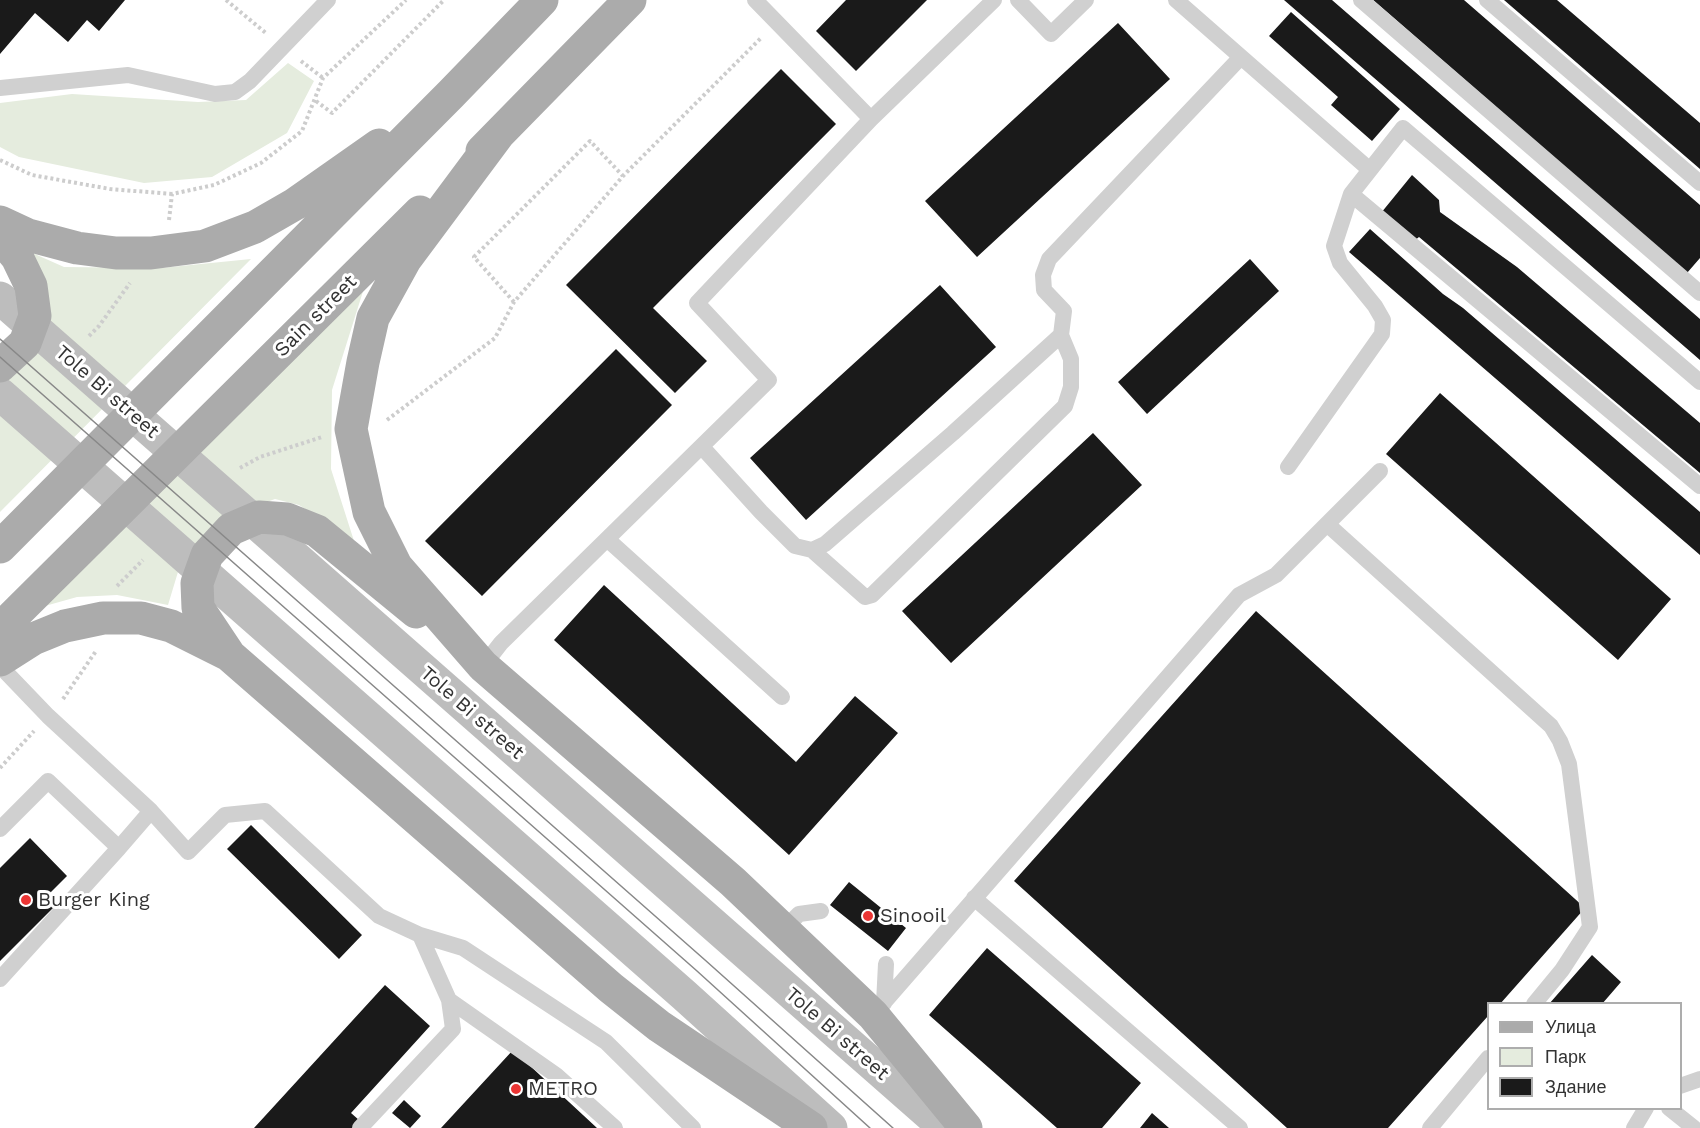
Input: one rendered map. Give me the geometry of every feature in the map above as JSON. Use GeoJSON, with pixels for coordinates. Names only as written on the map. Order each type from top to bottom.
{"type":"FeatureCollection","features":[{"type":"Feature","properties":{"kind":"main road"},"geometry":{"type":"LineString","coordinates":[[0,547],[542,0]]}},
{"type":"Feature","properties":{"kind":"main road","name":"Sain street"},"geometry":{"type":"LineString","coordinates":[[0,629],[498,135],[630,0]]}},
{"type":"Feature","properties":{"kind":"main road"},"geometry":{"type":"LineString","coordinates":[[0,222],[28,235],[77,248],[116,253],[151,253],[205,246],[255,227],[295,204],[451,94]]}},
{"type":"Feature","properties":{"kind":"main road"},"geometry":{"type":"LineString","coordinates":[[483,666],[396,566],[369,512],[351,429],[373,318],[405,260],[498,135]]}},
{"type":"Feature","properties":{"kind":"main road"},"geometry":{"type":"LineString","coordinates":[[0,237],[17,257],[31,286],[35,316],[25,343],[0,366]]}},
{"type":"Feature","properties":{"kind":"main road","name":"Tole Bi street"},"geometry":{"type":"LineString","coordinates":[[0,298],[945,1128]]}},
{"type":"Feature","properties":{"kind":"main road"},"geometry":{"type":"LineString","coordinates":[[0,394],[684,995],[831,1128]]}},
{"type":"Feature","properties":{"kind":"main road"},"geometry":{"type":"LineString","coordinates":[[229,655],[198,608],[197,583],[207,555],[231,529],[259,518],[287,519],[317,531],[483,666],[733,882],[783,930],[878,1009],[966,1128]]}},
{"type":"Feature","properties":{"kind":"main road"},"geometry":{"type":"LineString","coordinates":[[0,660],[33,639],[65,626],[103,618],[141,618],[171,626],[229,655],[611,988],[659,1026],[811,1128]]}},
{"type":"Feature","properties":{"kind":"lane"},"geometry":{"type":"LineString","coordinates":[[0,88],[128,75],[215,94],[235,92],[250,81],[328,0]]}},
{"type":"Feature","properties":{"kind":"lane"},"geometry":{"type":"LineString","coordinates":[[755,0],[871,119]]}},
{"type":"Feature","properties":{"kind":"lane"},"geometry":{"type":"LineString","coordinates":[[483,666],[501,643],[769,380],[697,303],[871,119],[994,0]]}},
{"type":"Feature","properties":{"kind":"lane"},"geometry":{"type":"LineString","coordinates":[[1018,0],[1051,34],[1086,0]]}},
{"type":"Feature","properties":{"kind":"lane"},"geometry":{"type":"LineString","coordinates":[[1176,0],[1370,170]]}},
{"type":"Feature","properties":{"kind":"lane"},"geometry":{"type":"LineString","coordinates":[[1361,0],[1700,293]]}},
{"type":"Feature","properties":{"kind":"lane"},"geometry":{"type":"LineString","coordinates":[[1487,0],[1700,183]]}},
{"type":"Feature","properties":{"kind":"lane"},"geometry":{"type":"LineString","coordinates":[[702,447],[795,546],[812,550],[865,597],[872,596],[1065,406],[1071,387],[1071,358],[1061,335],[1064,311],[1044,290],[1043,275],[1049,258],[1241,57]]}},
{"type":"Feature","properties":{"kind":"lane"},"geometry":{"type":"LineString","coordinates":[[1288,467],[1382,334],[1383,320],[1375,306],[1340,263],[1334,246],[1351,194],[1404,128],[1700,382]]}},
{"type":"Feature","properties":{"kind":"lane"},"geometry":{"type":"LineString","coordinates":[[1351,194],[1700,486]]}},
{"type":"Feature","properties":{"kind":"lane"},"geometry":{"type":"LineString","coordinates":[[812,550],[825,544],[1061,335]]}},
{"type":"Feature","properties":{"kind":"lane"},"geometry":{"type":"LineString","coordinates":[[878,1009],[1239,595],[1276,575],[1380,471]]}},
{"type":"Feature","properties":{"kind":"lane"},"geometry":{"type":"LineString","coordinates":[[1327,524],[1551,726],[1560,741],[1569,764],[1590,927],[1562,970],[1536,1002]]}},
{"type":"Feature","properties":{"kind":"lane"},"geometry":{"type":"LineString","coordinates":[[607,539],[782,698]]}},
{"type":"Feature","properties":{"kind":"lane"},"geometry":{"type":"LineString","coordinates":[[0,666],[48,716],[151,811],[188,852],[225,815],[265,811],[379,916],[420,935],[463,948],[606,1042],[693,1128]]}},
{"type":"Feature","properties":{"kind":"lane"},"geometry":{"type":"LineString","coordinates":[[0,829],[48,781],[119,848]]}},
{"type":"Feature","properties":{"kind":"lane"},"geometry":{"type":"LineString","coordinates":[[0,979],[151,811]]}},
{"type":"Feature","properties":{"kind":"lane"},"geometry":{"type":"LineString","coordinates":[[974,898],[1240,1128]]}},
{"type":"Feature","properties":{"kind":"lane"},"geometry":{"type":"LineString","coordinates":[[783,930],[799,914],[821,911]]}},
{"type":"Feature","properties":{"kind":"lane"},"geometry":{"type":"LineString","coordinates":[[360,1128],[453,1029],[449,1000],[420,935]]}},
{"type":"Feature","properties":{"kind":"lane"},"geometry":{"type":"LineString","coordinates":[[878,1009],[886,964]]}},
{"type":"Feature","properties":{"kind":"lane"},"geometry":{"type":"LineString","coordinates":[[449,1000],[555,1075],[615,1128]]}},
{"type":"Feature","properties":{"kind":"lane"},"geometry":{"type":"LineString","coordinates":[[1430,1128],[1487,1059]]}},
{"type":"Feature","properties":{"kind":"lane"},"geometry":{"type":"LineString","coordinates":[[1682,1085],[1700,1079]]}},
{"type":"Feature","properties":{"kind":"lane"},"geometry":{"type":"LineString","coordinates":[[1634,1128],[1645,1110]]}},
{"type":"Feature","properties":{"kind":"lane"},"geometry":{"type":"LineString","coordinates":[[1672,1110],[1694,1128]]}},
{"type":"Feature","properties":{"kind":"path"},"geometry":{"type":"LineString","coordinates":[[0,160],[33,175],[110,189],[172,194],[214,185],[261,163],[302,131],[323,78],[406,0]]}},
{"type":"Feature","properties":{"kind":"path"},"geometry":{"type":"LineString","coordinates":[[316,100],[332,113],[444,0]]}},
{"type":"Feature","properties":{"kind":"path"},"geometry":{"type":"LineString","coordinates":[[387,420],[495,338],[514,302],[623,176],[777,22]]}},
{"type":"Feature","properties":{"kind":"path"},"geometry":{"type":"LineString","coordinates":[[514,302],[474,257],[590,141],[623,176]]}},
{"type":"Feature","properties":{"kind":"path"},"geometry":{"type":"LineString","coordinates":[[168,230],[172,194]]}},
{"type":"Feature","properties":{"kind":"green space"},"geometry":{"type":"Polygon","coordinates":[[[288,63],[314,81],[287,133],[212,177],[144,183],[19,157],[0,147],[0,103],[72,94],[198,102],[246,100],[288,63]]]}},
{"type":"Feature","properties":{"kind":"green space"},"geometry":{"type":"Polygon","coordinates":[[[28,251],[64,267],[161,268],[251,259],[0,512],[0,376],[34,348],[28,251]]]}},
{"type":"Feature","properties":{"kind":"green space"},"geometry":{"type":"Polygon","coordinates":[[[365,285],[332,390],[331,469],[354,541],[299,505],[275,499],[231,515],[181,562],[168,605],[117,595],[77,597],[45,606],[365,285]]]}},
{"type":"Feature","properties":{"kind":"building"},"geometry":{"type":"Polygon","coordinates":[[[0,0],[125,0],[99,31],[87,20],[68,42],[35,13],[0,54],[0,0]]]}},
{"type":"Feature","properties":{"kind":"building"},"geometry":{"type":"Polygon","coordinates":[[[846,0],[927,0],[856,71],[816,31],[846,0]]]}},
{"type":"Feature","properties":{"kind":"building"},"geometry":{"type":"Polygon","coordinates":[[[1284,0],[1332,0],[1700,319],[1700,360],[1284,0]]]}},
{"type":"Feature","properties":{"kind":"building"},"geometry":{"type":"Polygon","coordinates":[[[1373,0],[1464,0],[1700,205],[1700,258],[1687,273],[1373,0]]]}},
{"type":"Feature","properties":{"kind":"building"},"geometry":{"type":"Polygon","coordinates":[[[1504,0],[1557,0],[1700,123],[1700,169],[1504,0]]]}},
{"type":"Feature","properties":{"kind":"building"},"geometry":{"type":"Polygon","coordinates":[[[1291,12],[1400,109],[1372,141],[1331,105],[1338,97],[1269,36],[1291,12]]]}},
{"type":"Feature","properties":{"kind":"building"},"geometry":{"type":"Polygon","coordinates":[[[1118,23],[1170,79],[977,257],[925,201],[1118,23]]]}},
{"type":"Feature","properties":{"kind":"building"},"geometry":{"type":"Polygon","coordinates":[[[781,69],[836,124],[653,308],[707,361],[675,393],[566,285],[781,69]]]}},
{"type":"Feature","properties":{"kind":"building"},"geometry":{"type":"Polygon","coordinates":[[[1412,175],[1439,200],[1440,212],[1517,267],[1700,423],[1700,473],[1419,237],[1414,241],[1381,213],[1412,175]]]}},
{"type":"Feature","properties":{"kind":"building"},"geometry":{"type":"Polygon","coordinates":[[[1370,229],[1443,294],[1463,308],[1700,512],[1700,555],[1349,252],[1370,229]]]}},
{"type":"Feature","properties":{"kind":"building"},"geometry":{"type":"Polygon","coordinates":[[[1250,259],[1279,291],[1147,414],[1118,382],[1250,259]]]}},
{"type":"Feature","properties":{"kind":"building"},"geometry":{"type":"Polygon","coordinates":[[[940,285],[996,347],[806,520],[750,458],[940,285]]]}},
{"type":"Feature","properties":{"kind":"building"},"geometry":{"type":"Polygon","coordinates":[[[616,349],[672,405],[482,596],[425,541],[616,349]]]}},
{"type":"Feature","properties":{"kind":"building"},"geometry":{"type":"Polygon","coordinates":[[[1440,393],[1671,599],[1618,660],[1386,454],[1440,393]]]}},
{"type":"Feature","properties":{"kind":"building"},"geometry":{"type":"Polygon","coordinates":[[[1093,433],[1142,485],[951,663],[902,611],[1093,433]]]}},
{"type":"Feature","properties":{"kind":"building"},"geometry":{"type":"Polygon","coordinates":[[[604,585],[796,762],[855,696],[898,733],[789,855],[554,640],[604,585]]]}},
{"type":"Feature","properties":{"kind":"building"},"geometry":{"type":"Polygon","coordinates":[[[1256,611],[1585,908],[1502,1002],[1487,1002],[1487,1017],[1388,1128],[1287,1128],[1014,881],[1256,611]]]}},
{"type":"Feature","properties":{"kind":"building"},"geometry":{"type":"Polygon","coordinates":[[[251,825],[362,935],[339,959],[227,849],[251,825]]]}},
{"type":"Feature","properties":{"kind":"building","name":"Burger King"},"geometry":{"type":"Polygon","coordinates":[[[30,838],[67,876],[47,896],[56,905],[0,961],[0,868],[30,838]]]}},
{"type":"Feature","properties":{"kind":"building","name":"Sinooil"},"geometry":{"type":"Polygon","coordinates":[[[849,882],[906,928],[888,951],[830,905],[849,882]]]}},
{"type":"Feature","properties":{"kind":"building"},"geometry":{"type":"Polygon","coordinates":[[[987,948],[1141,1083],[1102,1128],[1057,1128],[929,1015],[987,948]]]}},
{"type":"Feature","properties":{"kind":"building"},"geometry":{"type":"Polygon","coordinates":[[[1592,955],[1621,982],[1604,1002],[1551,1002],[1592,955]]]}},
{"type":"Feature","properties":{"kind":"building"},"geometry":{"type":"Polygon","coordinates":[[[385,985],[430,1026],[351,1113],[368,1128],[254,1128],[385,985]]]}},
{"type":"Feature","properties":{"kind":"building","name":"METRO"},"geometry":{"type":"Polygon","coordinates":[[[513,1050],[597,1128],[441,1128],[513,1050]]]}},
{"type":"Feature","properties":{"kind":"building"},"geometry":{"type":"Polygon","coordinates":[[[404,1100],[421,1116],[410,1128],[392,1113],[404,1100]]]}},
{"type":"Feature","properties":{"kind":"building"},"geometry":{"type":"Polygon","coordinates":[[[1152,1113],[1169,1128],[1140,1128],[1152,1113]]]}},
{"type":"Feature","properties":{"kind":"tram line"},"geometry":{"type":"LineString","coordinates":[[0,339],[893,1128]]}},
{"type":"Feature","properties":{"kind":"tram line"},"geometry":{"type":"LineString","coordinates":[[0,357],[697,971],[870,1128]]}},
{"type":"Feature","properties":{"kind":"place","name":"Burger King"},"geometry":{"type":"Point","coordinates":[26,900]}},
{"type":"Feature","properties":{"kind":"place","name":"Sinooil"},"geometry":{"type":"Point","coordinates":[868,916]}},
{"type":"Feature","properties":{"kind":"place","name":"METRO"},"geometry":{"type":"Point","coordinates":[516,1089]}}]}
